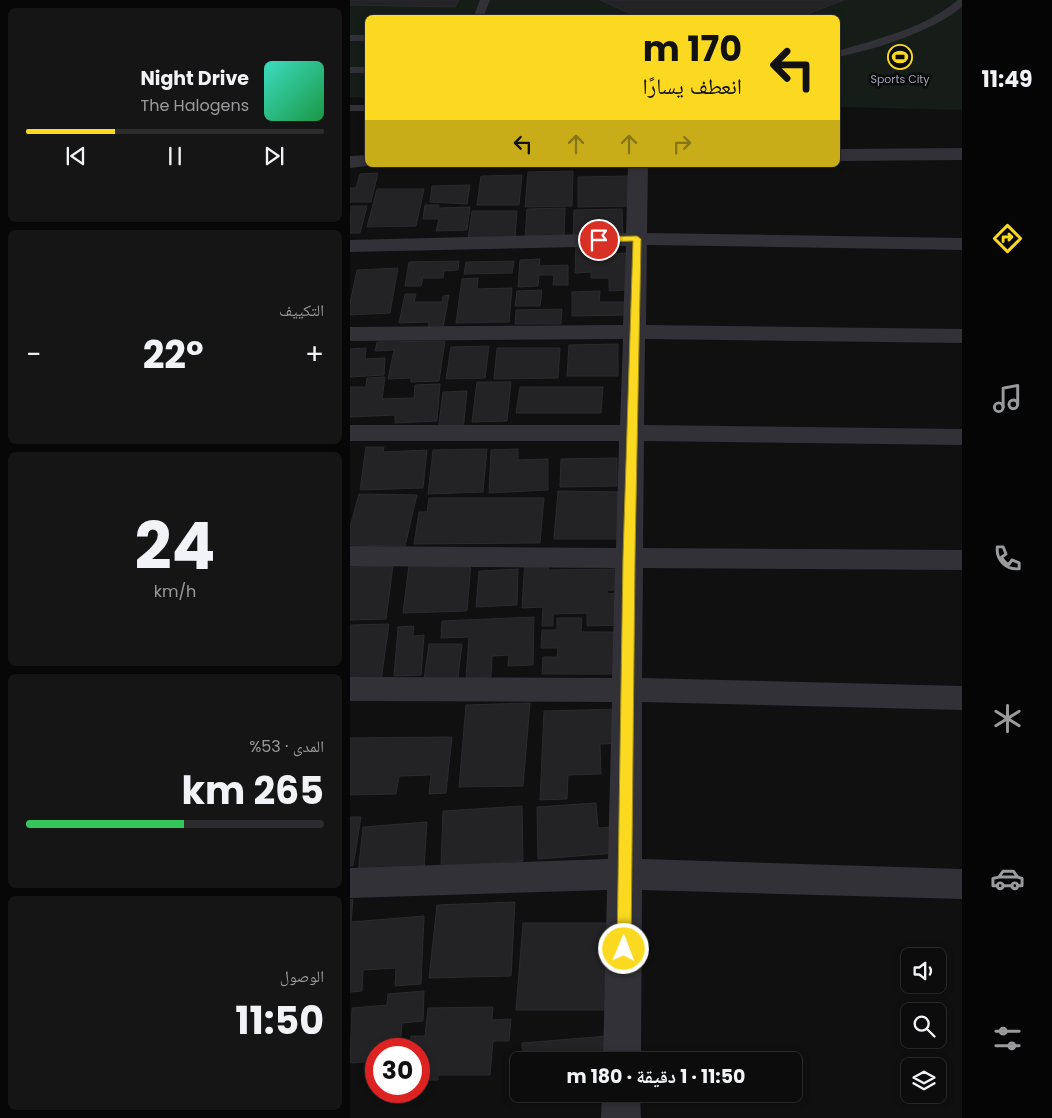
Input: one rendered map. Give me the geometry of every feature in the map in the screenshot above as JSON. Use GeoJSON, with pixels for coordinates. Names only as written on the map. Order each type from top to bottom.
{"type":"FeatureCollection","features":[{"type":"Feature","properties":{"kind":"street"},"geometry":{"type":"LineString","coordinates":[[840,155],[962,154]]}},
{"type":"Feature","properties":{"kind":"street"},"geometry":{"type":"LineString","coordinates":[[350,162],[365,161]]}},
{"type":"Feature","properties":{"kind":"street"},"geometry":{"type":"LineString","coordinates":[[622,1052],[629,557],[638,167]]}},
{"type":"Feature","properties":{"kind":"street"},"geometry":{"type":"LineString","coordinates":[[350,246],[637,239],[962,244]]}},
{"type":"Feature","properties":{"kind":"street"},"geometry":{"type":"LineString","coordinates":[[350,334],[635,332],[962,336]]}},
{"type":"Feature","properties":{"kind":"street"},"geometry":{"type":"LineString","coordinates":[[350,433],[962,436]]}},
{"type":"Feature","properties":{"kind":"street"},"geometry":{"type":"LineString","coordinates":[[350,556],[962,560]]}},
{"type":"Feature","properties":{"kind":"street"},"geometry":{"type":"LineString","coordinates":[[350,689],[628,690],[962,698]]}},
{"type":"Feature","properties":{"kind":"street"},"geometry":{"type":"LineString","coordinates":[[350,883],[625,874],[962,884]]}},
{"type":"Feature","properties":{"kind":"street"},"geometry":{"type":"LineString","coordinates":[[620,1118],[621,1102]]}},
{"type":"Feature","properties":{"kind":"lane"},"geometry":{"type":"LineString","coordinates":[[479,15],[485,0]]}},
{"type":"Feature","properties":{"kind":"lane"},"geometry":{"type":"LineString","coordinates":[[840,53],[918,28],[952,12],[962,2]]}},
{"type":"Feature","properties":{"kind":"lane"},"geometry":{"type":"LineString","coordinates":[[350,38],[365,38]]}},
{"type":"Feature","properties":{"kind":"lane"},"geometry":{"type":"LineString","coordinates":[[350,70],[365,70]]}},
{"type":"Feature","properties":{"kind":"lane"},"geometry":{"type":"LineString","coordinates":[[350,108],[365,108]]}},
{"type":"Feature","properties":{"kind":"shaded area","name":"Sports City"},"geometry":{"type":"Polygon","coordinates":[[[350,0],[962,0],[962,110],[840,107],[840,15],[365,15],[365,98],[350,97],[350,0]]]}},
{"type":"Feature","properties":{"kind":"building"},"geometry":{"type":"Polygon","coordinates":[[[350,0],[459,0],[455,7],[350,5],[350,0]]]}},
{"type":"Feature","properties":{"kind":"building"},"geometry":{"type":"Polygon","coordinates":[[[600,0],[844,0],[805,15],[633,15],[600,0]]]}},
{"type":"Feature","properties":{"kind":"building"},"geometry":{"type":"Polygon","coordinates":[[[573,171],[572,206],[525,207],[528,172],[573,171]]]}},
{"type":"Feature","properties":{"kind":"building"},"geometry":{"type":"Polygon","coordinates":[[[378,173],[371,202],[350,202],[350,188],[356,188],[360,174],[378,173]]]}},
{"type":"Feature","properties":{"kind":"building"},"geometry":{"type":"Polygon","coordinates":[[[522,175],[519,205],[477,205],[481,176],[522,175]]]}},
{"type":"Feature","properties":{"kind":"building"},"geometry":{"type":"Polygon","coordinates":[[[629,176],[630,206],[578,207],[578,177],[629,176]]]}},
{"type":"Feature","properties":{"kind":"building"},"geometry":{"type":"Polygon","coordinates":[[[470,185],[467,204],[430,202],[432,186],[470,185]]]}},
{"type":"Feature","properties":{"kind":"building"},"geometry":{"type":"Polygon","coordinates":[[[377,189],[424,189],[416,226],[367,227],[377,189]]]}},
{"type":"Feature","properties":{"kind":"building"},"geometry":{"type":"Polygon","coordinates":[[[425,205],[439,205],[439,208],[470,207],[467,230],[436,231],[439,219],[423,219],[425,205]]]}},
{"type":"Feature","properties":{"kind":"building"},"geometry":{"type":"Polygon","coordinates":[[[351,206],[367,206],[360,233],[350,233],[351,206]]]}},
{"type":"Feature","properties":{"kind":"building"},"geometry":{"type":"Polygon","coordinates":[[[565,208],[564,238],[525,239],[527,209],[565,208]]]}},
{"type":"Feature","properties":{"kind":"building"},"geometry":{"type":"Polygon","coordinates":[[[622,209],[623,238],[573,239],[574,210],[622,209]]]}},
{"type":"Feature","properties":{"kind":"building"},"geometry":{"type":"Polygon","coordinates":[[[472,211],[517,211],[515,238],[468,239],[472,211]]]}},
{"type":"Feature","properties":{"kind":"building"},"geometry":{"type":"Polygon","coordinates":[[[576,243],[592,243],[592,249],[609,248],[609,254],[626,253],[627,290],[609,291],[609,278],[591,278],[591,272],[575,273],[576,243]]]}},
{"type":"Feature","properties":{"kind":"building"},"geometry":{"type":"Polygon","coordinates":[[[540,259],[539,266],[568,265],[568,285],[553,285],[554,275],[539,275],[538,286],[518,287],[520,260],[540,259]]]}},
{"type":"Feature","properties":{"kind":"building"},"geometry":{"type":"Polygon","coordinates":[[[459,261],[458,270],[444,271],[443,278],[423,278],[421,286],[405,286],[409,262],[459,261]]]}},
{"type":"Feature","properties":{"kind":"building"},"geometry":{"type":"Polygon","coordinates":[[[514,261],[512,273],[464,274],[466,262],[514,261]]]}},
{"type":"Feature","properties":{"kind":"building"},"geometry":{"type":"Polygon","coordinates":[[[398,268],[390,313],[350,315],[350,303],[357,270],[398,268]]]}},
{"type":"Feature","properties":{"kind":"building"},"geometry":{"type":"Polygon","coordinates":[[[478,278],[477,289],[512,288],[509,322],[456,323],[462,279],[478,278]]]}},
{"type":"Feature","properties":{"kind":"building"},"geometry":{"type":"Polygon","coordinates":[[[542,290],[540,306],[515,306],[517,291],[542,290]]]}},
{"type":"Feature","properties":{"kind":"building"},"geometry":{"type":"Polygon","coordinates":[[[600,291],[599,302],[628,302],[628,315],[572,316],[572,292],[600,291]]]}},
{"type":"Feature","properties":{"kind":"building"},"geometry":{"type":"Polygon","coordinates":[[[405,294],[416,294],[414,302],[442,302],[443,296],[449,295],[443,328],[428,328],[429,322],[399,323],[405,294]]]}},
{"type":"Feature","properties":{"kind":"building"},"geometry":{"type":"Polygon","coordinates":[[[562,309],[561,324],[515,324],[516,310],[562,309]]]}},
{"type":"Feature","properties":{"kind":"building"},"geometry":{"type":"Polygon","coordinates":[[[445,341],[439,381],[411,382],[411,378],[388,379],[394,350],[375,351],[377,342],[445,341]]]}},
{"type":"Feature","properties":{"kind":"building"},"geometry":{"type":"Polygon","coordinates":[[[618,344],[618,376],[567,376],[569,345],[618,344]]]}},
{"type":"Feature","properties":{"kind":"building"},"geometry":{"type":"Polygon","coordinates":[[[489,346],[485,378],[446,379],[451,347],[489,346]]]}},
{"type":"Feature","properties":{"kind":"building"},"geometry":{"type":"Polygon","coordinates":[[[366,348],[365,359],[385,358],[384,375],[350,377],[350,349],[366,348]]]}},
{"type":"Feature","properties":{"kind":"building"},"geometry":{"type":"Polygon","coordinates":[[[497,348],[560,348],[558,378],[494,379],[497,348]]]}},
{"type":"Feature","properties":{"kind":"building"},"geometry":{"type":"Polygon","coordinates":[[[385,377],[382,399],[414,398],[415,385],[440,384],[437,421],[395,423],[395,415],[350,417],[350,387],[366,387],[367,378],[385,377]]]}},
{"type":"Feature","properties":{"kind":"building"},"geometry":{"type":"Polygon","coordinates":[[[477,382],[511,382],[507,421],[472,422],[477,382]]]}},
{"type":"Feature","properties":{"kind":"building"},"geometry":{"type":"Polygon","coordinates":[[[520,387],[603,387],[601,413],[516,413],[520,387]]]}},
{"type":"Feature","properties":{"kind":"building"},"geometry":{"type":"Polygon","coordinates":[[[467,391],[463,431],[438,432],[443,392],[467,391]]]}},
{"type":"Feature","properties":{"kind":"building"},"geometry":{"type":"Polygon","coordinates":[[[366,447],[384,447],[383,452],[427,450],[423,488],[360,490],[366,447]]]}},
{"type":"Feature","properties":{"kind":"building"},"geometry":{"type":"Polygon","coordinates":[[[487,449],[483,492],[428,494],[433,450],[487,449]]]}},
{"type":"Feature","properties":{"kind":"building"},"geometry":{"type":"Polygon","coordinates":[[[518,449],[518,460],[548,459],[548,490],[489,493],[491,450],[518,449]]]}},
{"type":"Feature","properties":{"kind":"building"},"geometry":{"type":"Polygon","coordinates":[[[617,458],[617,486],[560,487],[561,459],[617,458]]]}},
{"type":"Feature","properties":{"kind":"building"},"geometry":{"type":"Polygon","coordinates":[[[558,491],[621,492],[619,539],[554,539],[558,491]]]}},
{"type":"Feature","properties":{"kind":"building"},"geometry":{"type":"Polygon","coordinates":[[[359,494],[417,495],[405,546],[350,545],[350,527],[359,494]]]}},
{"type":"Feature","properties":{"kind":"building"},"geometry":{"type":"Polygon","coordinates":[[[429,498],[544,498],[540,543],[414,544],[419,512],[427,512],[429,498]]]}},
{"type":"Feature","properties":{"kind":"building"},"geometry":{"type":"Polygon","coordinates":[[[525,559],[549,559],[548,570],[621,569],[622,590],[607,590],[607,594],[623,593],[623,625],[587,626],[587,613],[553,614],[553,626],[542,626],[543,607],[522,608],[525,559]]]}},
{"type":"Feature","properties":{"kind":"building"},"geometry":{"type":"Polygon","coordinates":[[[471,562],[467,611],[403,613],[409,565],[471,562]]]}},
{"type":"Feature","properties":{"kind":"building"},"geometry":{"type":"Polygon","coordinates":[[[393,566],[386,619],[350,620],[350,567],[393,566]]]}},
{"type":"Feature","properties":{"kind":"building"},"geometry":{"type":"Polygon","coordinates":[[[518,569],[517,605],[476,607],[479,571],[518,569]]]}},
{"type":"Feature","properties":{"kind":"building"},"geometry":{"type":"Polygon","coordinates":[[[534,617],[533,665],[508,666],[509,655],[492,656],[491,677],[466,678],[469,637],[441,638],[442,621],[534,617]]]}},
{"type":"Feature","properties":{"kind":"building"},"geometry":{"type":"Polygon","coordinates":[[[557,618],[582,618],[581,632],[616,632],[614,674],[542,674],[543,657],[557,657],[558,648],[541,648],[542,630],[557,630],[557,618]]]}},
{"type":"Feature","properties":{"kind":"building"},"geometry":{"type":"Polygon","coordinates":[[[389,624],[381,681],[350,682],[350,625],[389,624]]]}},
{"type":"Feature","properties":{"kind":"building"},"geometry":{"type":"Polygon","coordinates":[[[414,626],[413,636],[424,635],[421,675],[394,676],[398,627],[414,626]]]}},
{"type":"Feature","properties":{"kind":"building"},"geometry":{"type":"Polygon","coordinates":[[[429,644],[462,644],[457,686],[423,687],[429,644]]]}},
{"type":"Feature","properties":{"kind":"building"},"geometry":{"type":"Polygon","coordinates":[[[530,703],[523,786],[459,787],[466,705],[530,703]]]}},
{"type":"Feature","properties":{"kind":"building"},"geometry":{"type":"Polygon","coordinates":[[[623,709],[624,743],[600,744],[601,774],[568,775],[567,799],[540,800],[544,711],[623,709]]]}},
{"type":"Feature","properties":{"kind":"building"},"geometry":{"type":"Polygon","coordinates":[[[452,737],[446,793],[429,794],[431,775],[399,776],[396,794],[350,795],[350,738],[452,737]]]}},
{"type":"Feature","properties":{"kind":"building"},"geometry":{"type":"Polygon","coordinates":[[[596,803],[598,828],[614,827],[616,853],[538,859],[537,807],[596,803]]]}},
{"type":"Feature","properties":{"kind":"building"},"geometry":{"type":"Polygon","coordinates":[[[522,806],[523,861],[441,867],[443,811],[522,806]]]}},
{"type":"Feature","properties":{"kind":"building"},"geometry":{"type":"Polygon","coordinates":[[[350,817],[361,817],[353,866],[350,866],[350,817]]]}},
{"type":"Feature","properties":{"kind":"building"},"geometry":{"type":"Polygon","coordinates":[[[427,822],[424,869],[358,874],[363,827],[427,822]]]}},
{"type":"Feature","properties":{"kind":"building"},"geometry":{"type":"Polygon","coordinates":[[[353,899],[351,922],[424,916],[421,984],[395,986],[396,968],[363,970],[362,991],[350,992],[350,900],[353,899]]]}},
{"type":"Feature","properties":{"kind":"building"},"geometry":{"type":"Polygon","coordinates":[[[515,902],[511,976],[429,978],[437,905],[515,902]]]}},
{"type":"Feature","properties":{"kind":"building"},"geometry":{"type":"Polygon","coordinates":[[[523,923],[612,923],[608,1010],[516,1010],[523,923]]]}},
{"type":"Feature","properties":{"kind":"building"},"geometry":{"type":"Polygon","coordinates":[[[424,991],[423,1021],[402,1023],[401,1038],[365,1038],[365,1062],[350,1063],[352,1008],[387,1005],[388,994],[424,991]]]}},
{"type":"Feature","properties":{"kind":"building"},"geometry":{"type":"Polygon","coordinates":[[[493,1007],[492,1020],[511,1019],[509,1041],[493,1041],[490,1075],[438,1075],[438,1080],[430,1080],[430,1038],[411,1038],[411,1036],[425,1036],[428,1008],[493,1007]]]}},
{"type":"Feature","properties":{"kind":"building"},"geometry":{"type":"Polygon","coordinates":[[[608,1036],[609,1052],[522,1052],[522,1043],[608,1036]]]}},
{"type":"Feature","properties":{"kind":"place","name":"Sports City"},"geometry":{"type":"Point","coordinates":[900,57]}},
{"type":"Feature","properties":{"kind":"route"},"geometry":{"type":"LineString","coordinates":[[599,240],[637,239],[629,557],[624,949]]}}]}
